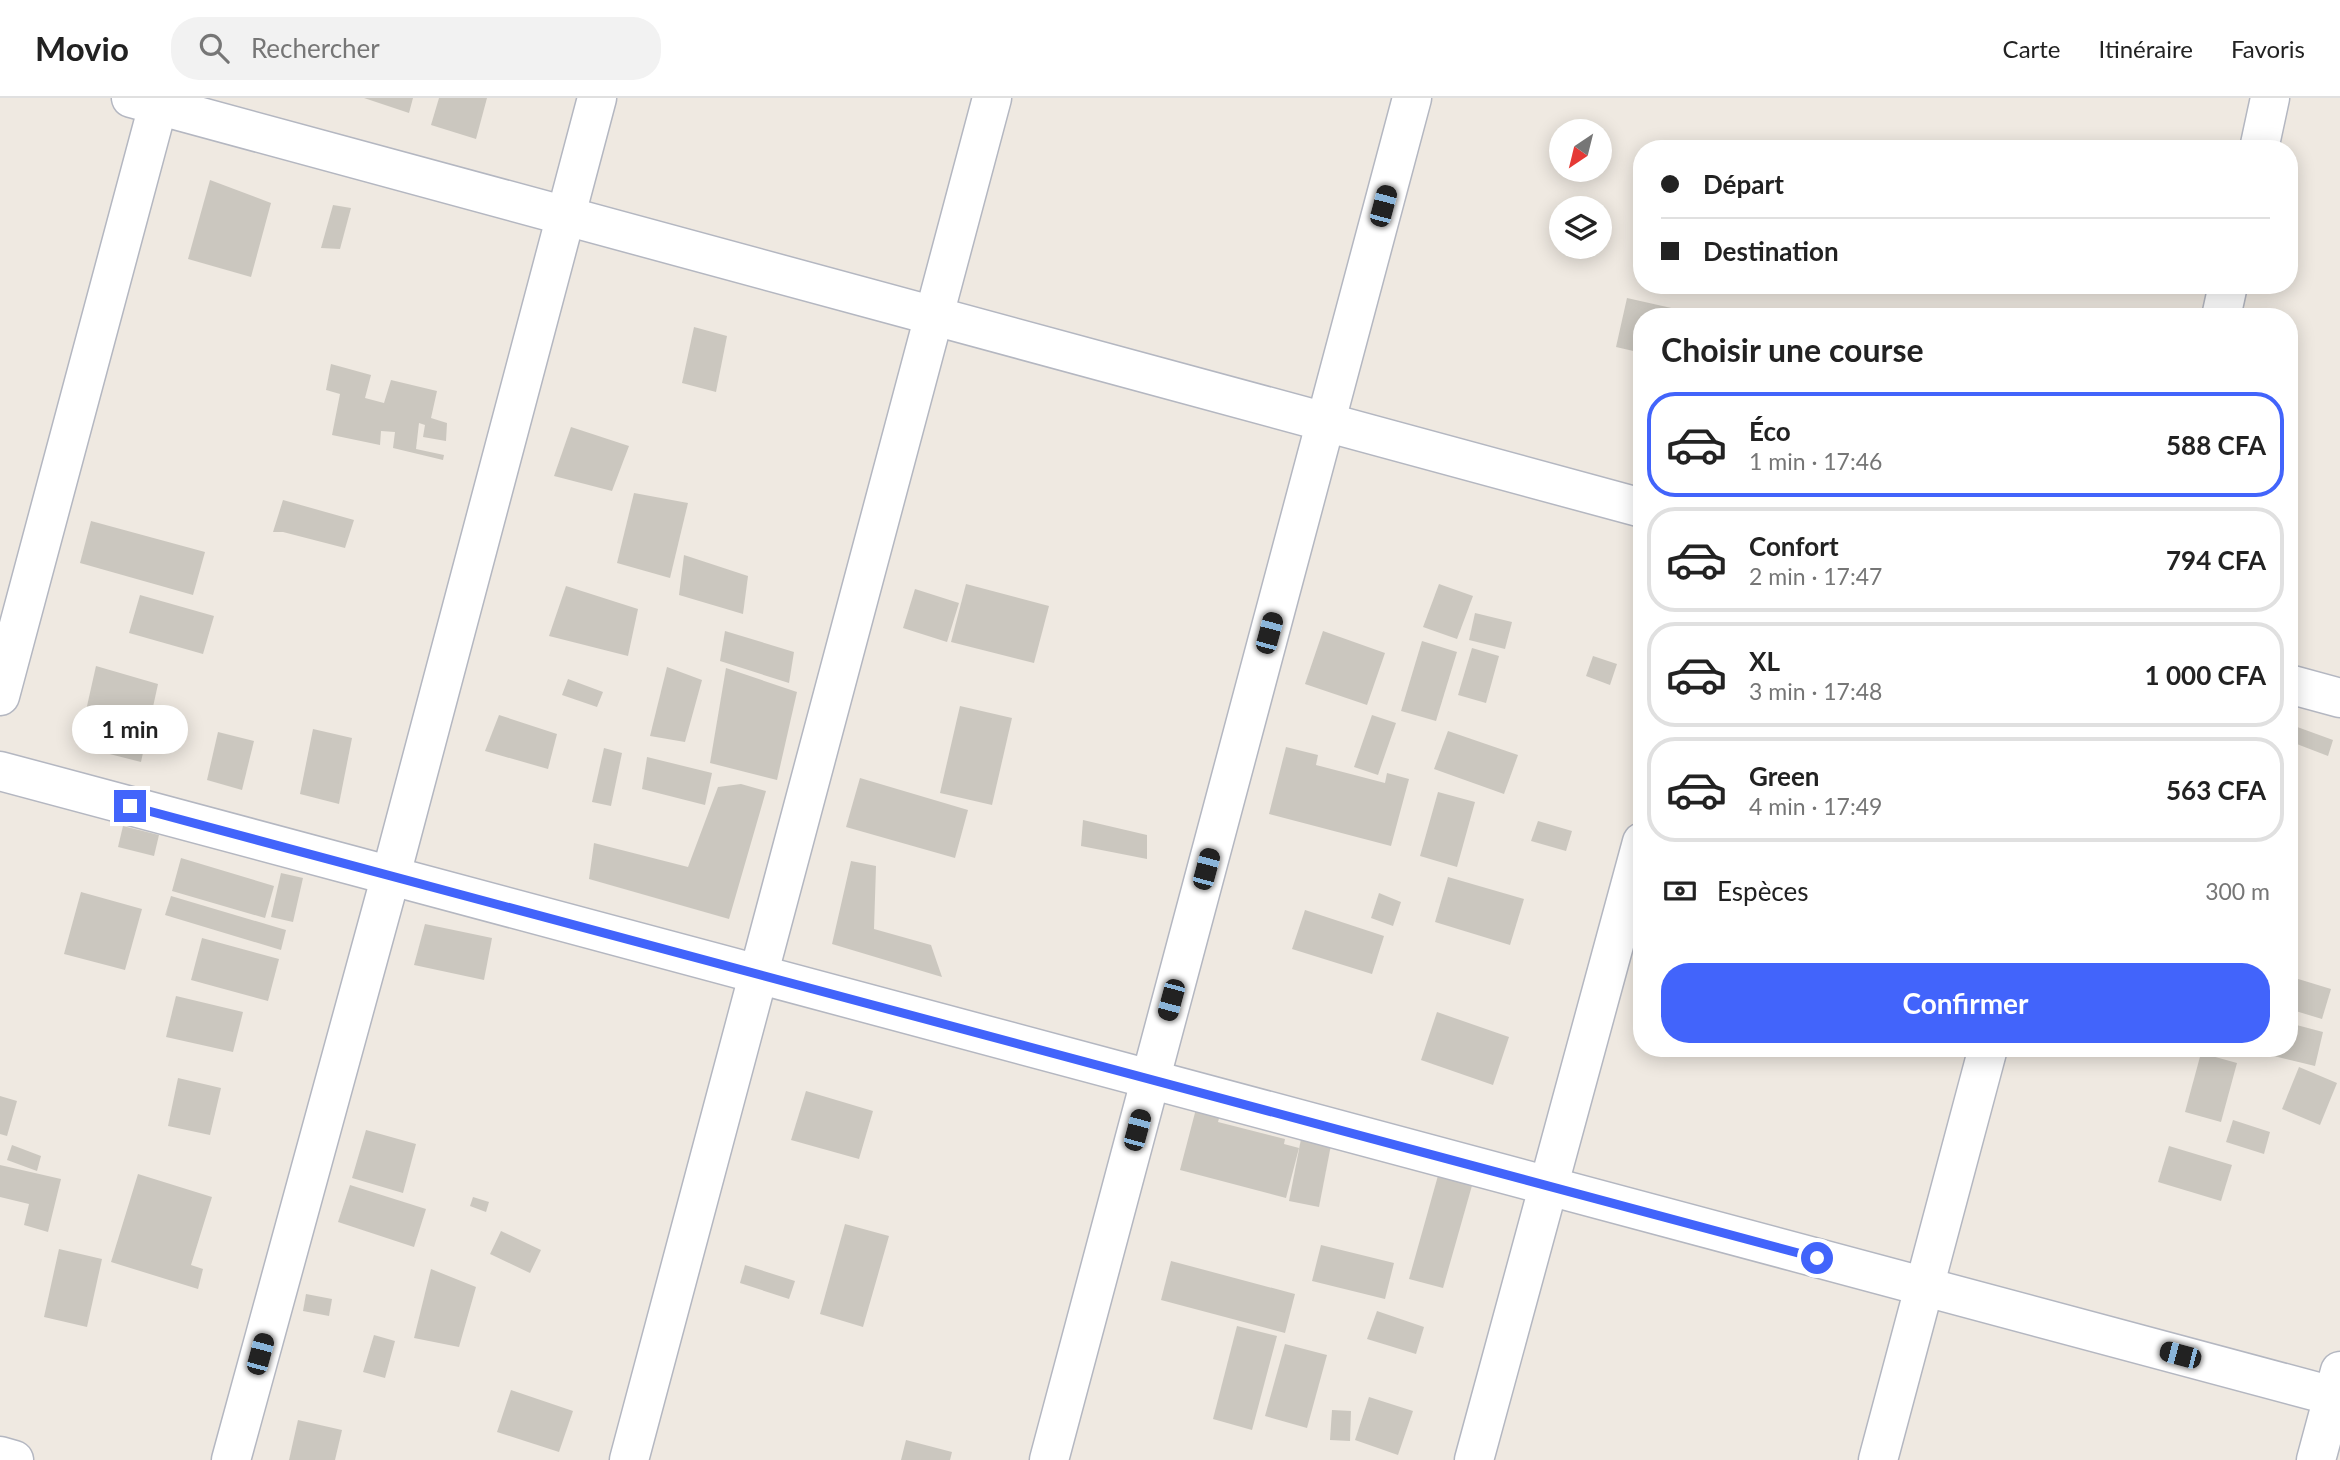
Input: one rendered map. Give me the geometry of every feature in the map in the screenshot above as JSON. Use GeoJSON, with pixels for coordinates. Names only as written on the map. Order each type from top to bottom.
{"type":"FeatureCollection","features":[{"type":"Feature","properties":{"kind":"street"},"geometry":{"type":"LineString","coordinates":[[231,1460],[391,875],[597,98]]}},
{"type":"Feature","properties":{"kind":"street"},"geometry":{"type":"LineString","coordinates":[[629,1460],[992,98]]}},
{"type":"Feature","properties":{"kind":"street"},"geometry":{"type":"LineString","coordinates":[[1049,1460],[1412,98]]}},
{"type":"Feature","properties":{"kind":"street"},"geometry":{"type":"LineString","coordinates":[[2261,140],[2270,98]]}},
{"type":"Feature","properties":{"kind":"street"},"geometry":{"type":"LineString","coordinates":[[0,696],[150,100],[565,216],[1633,506]]}},
{"type":"Feature","properties":{"kind":"street"},"geometry":{"type":"LineString","coordinates":[[2298,686],[2340,698]]}},
{"type":"Feature","properties":{"kind":"street"},"geometry":{"type":"LineString","coordinates":[[0,771],[1924,1286],[2338,1388],[2316,1460]]}},
{"type":"Feature","properties":{"kind":"street"},"geometry":{"type":"LineString","coordinates":[[1475,1460],[1633,875]]}},
{"type":"Feature","properties":{"kind":"street"},"geometry":{"type":"LineString","coordinates":[[1878,1460],[1985,1057]]}},
{"type":"Feature","properties":{"kind":"street"},"geometry":{"type":"LineString","coordinates":[[0,1456],[14,1460]]}},
{"type":"Feature","properties":{"kind":"building"},"geometry":{"type":"Polygon","coordinates":[[[364,98],[413,98],[409,113],[364,98]]]}},
{"type":"Feature","properties":{"kind":"building"},"geometry":{"type":"Polygon","coordinates":[[[439,98],[487,98],[476,139],[431,125],[439,98]]]}},
{"type":"Feature","properties":{"kind":"building"},"geometry":{"type":"Polygon","coordinates":[[[210,180],[271,203],[251,277],[188,259],[210,180]]]}},
{"type":"Feature","properties":{"kind":"building"},"geometry":{"type":"Polygon","coordinates":[[[333,205],[351,208],[340,249],[321,248],[333,205]]]}},
{"type":"Feature","properties":{"kind":"building"},"geometry":{"type":"Polygon","coordinates":[[[1627,298],[1671,308],[1633,308],[1633,351],[1616,347],[1627,298]]]}},
{"type":"Feature","properties":{"kind":"building"},"geometry":{"type":"Polygon","coordinates":[[[694,327],[727,336],[716,392],[682,383],[694,327]]]}},
{"type":"Feature","properties":{"kind":"building"},"geometry":{"type":"Polygon","coordinates":[[[331,364],[371,375],[365,398],[384,403],[391,380],[437,391],[431,418],[447,423],[446,441],[423,437],[425,425],[419,423],[416,449],[444,455],[443,460],[393,448],[395,432],[381,431],[380,445],[332,435],[340,394],[326,390],[331,364]]]}},
{"type":"Feature","properties":{"kind":"building"},"geometry":{"type":"Polygon","coordinates":[[[571,427],[629,446],[612,491],[554,476],[571,427]]]}},
{"type":"Feature","properties":{"kind":"building"},"geometry":{"type":"Polygon","coordinates":[[[634,493],[688,503],[670,578],[617,563],[634,493]]]}},
{"type":"Feature","properties":{"kind":"building"},"geometry":{"type":"Polygon","coordinates":[[[283,500],[354,520],[345,548],[283,532],[273,532],[283,500]]]}},
{"type":"Feature","properties":{"kind":"building"},"geometry":{"type":"Polygon","coordinates":[[[91,521],[205,552],[193,595],[80,563],[91,521]]]}},
{"type":"Feature","properties":{"kind":"building"},"geometry":{"type":"Polygon","coordinates":[[[684,555],[748,576],[743,614],[679,595],[684,555]]]}},
{"type":"Feature","properties":{"kind":"building"},"geometry":{"type":"Polygon","coordinates":[[[966,584],[1049,606],[1034,663],[951,642],[966,584]]]}},
{"type":"Feature","properties":{"kind":"building"},"geometry":{"type":"Polygon","coordinates":[[[1439,584],[1473,596],[1457,639],[1423,627],[1439,584]]]}},
{"type":"Feature","properties":{"kind":"building"},"geometry":{"type":"Polygon","coordinates":[[[566,586],[638,609],[628,656],[549,636],[566,586]]]}},
{"type":"Feature","properties":{"kind":"building"},"geometry":{"type":"Polygon","coordinates":[[[915,589],[959,603],[947,642],[903,628],[915,589]]]}},
{"type":"Feature","properties":{"kind":"building"},"geometry":{"type":"Polygon","coordinates":[[[140,595],[214,616],[203,654],[129,633],[140,595]]]}},
{"type":"Feature","properties":{"kind":"building"},"geometry":{"type":"Polygon","coordinates":[[[1475,613],[1512,622],[1505,649],[1469,640],[1475,613]]]}},
{"type":"Feature","properties":{"kind":"building"},"geometry":{"type":"Polygon","coordinates":[[[725,631],[794,652],[789,683],[720,661],[725,631]]]}},
{"type":"Feature","properties":{"kind":"building"},"geometry":{"type":"Polygon","coordinates":[[[1323,631],[1385,653],[1367,705],[1305,684],[1323,631]]]}},
{"type":"Feature","properties":{"kind":"building"},"geometry":{"type":"Polygon","coordinates":[[[1422,641],[1457,652],[1436,721],[1401,711],[1422,641]]]}},
{"type":"Feature","properties":{"kind":"building"},"geometry":{"type":"Polygon","coordinates":[[[1472,648],[1499,656],[1486,703],[1458,695],[1472,648]]]}},
{"type":"Feature","properties":{"kind":"building"},"geometry":{"type":"Polygon","coordinates":[[[1593,656],[1617,664],[1610,685],[1586,676],[1593,656]]]}},
{"type":"Feature","properties":{"kind":"building"},"geometry":{"type":"Polygon","coordinates":[[[96,666],[158,684],[141,762],[78,746],[96,666]]]}},
{"type":"Feature","properties":{"kind":"building"},"geometry":{"type":"Polygon","coordinates":[[[667,667],[702,680],[685,742],[650,736],[667,667]]]}},
{"type":"Feature","properties":{"kind":"building"},"geometry":{"type":"Polygon","coordinates":[[[726,668],[797,692],[777,780],[710,763],[726,668]]]}},
{"type":"Feature","properties":{"kind":"building"},"geometry":{"type":"Polygon","coordinates":[[[568,679],[603,692],[597,707],[562,695],[568,679]]]}},
{"type":"Feature","properties":{"kind":"building"},"geometry":{"type":"Polygon","coordinates":[[[960,706],[1012,718],[992,805],[940,793],[960,706]]]}},
{"type":"Feature","properties":{"kind":"building"},"geometry":{"type":"Polygon","coordinates":[[[499,715],[557,734],[548,769],[485,751],[499,715]]]}},
{"type":"Feature","properties":{"kind":"building"},"geometry":{"type":"Polygon","coordinates":[[[1372,715],[1396,723],[1378,775],[1354,767],[1372,715]]]}},
{"type":"Feature","properties":{"kind":"building"},"geometry":{"type":"Polygon","coordinates":[[[2298,727],[2333,740],[2328,756],[2298,744],[2298,727]]]}},
{"type":"Feature","properties":{"kind":"building"},"geometry":{"type":"Polygon","coordinates":[[[313,729],[352,738],[339,804],[300,794],[313,729]]]}},
{"type":"Feature","properties":{"kind":"building"},"geometry":{"type":"Polygon","coordinates":[[[1448,731],[1518,755],[1504,794],[1434,769],[1448,731]]]}},
{"type":"Feature","properties":{"kind":"building"},"geometry":{"type":"Polygon","coordinates":[[[218,732],[254,741],[242,790],[207,780],[218,732]]]}},
{"type":"Feature","properties":{"kind":"building"},"geometry":{"type":"Polygon","coordinates":[[[1286,747],[1318,755],[1316,765],[1385,783],[1387,773],[1409,779],[1391,846],[1269,814],[1286,747]]]}},
{"type":"Feature","properties":{"kind":"building"},"geometry":{"type":"Polygon","coordinates":[[[604,748],[622,753],[611,806],[592,802],[604,748]]]}},
{"type":"Feature","properties":{"kind":"building"},"geometry":{"type":"Polygon","coordinates":[[[647,757],[712,773],[705,805],[642,789],[647,757]]]}},
{"type":"Feature","properties":{"kind":"building"},"geometry":{"type":"Polygon","coordinates":[[[860,778],[968,810],[955,858],[846,827],[860,778]]]}},
{"type":"Feature","properties":{"kind":"building"},"geometry":{"type":"Polygon","coordinates":[[[741,784],[766,791],[729,919],[589,879],[594,843],[688,867],[718,787],[741,784]]]}},
{"type":"Feature","properties":{"kind":"building"},"geometry":{"type":"Polygon","coordinates":[[[1438,792],[1475,802],[1457,867],[1420,856],[1438,792]]]}},
{"type":"Feature","properties":{"kind":"building"},"geometry":{"type":"Polygon","coordinates":[[[1083,820],[1147,835],[1147,859],[1081,846],[1083,820]]]}},
{"type":"Feature","properties":{"kind":"building"},"geometry":{"type":"Polygon","coordinates":[[[1538,821],[1572,831],[1566,851],[1531,841],[1538,821]]]}},
{"type":"Feature","properties":{"kind":"building"},"geometry":{"type":"Polygon","coordinates":[[[123,826],[159,835],[154,856],[118,847],[123,826]]]}},
{"type":"Feature","properties":{"kind":"building"},"geometry":{"type":"Polygon","coordinates":[[[181,858],[274,886],[265,918],[172,891],[181,858]]]}},
{"type":"Feature","properties":{"kind":"building"},"geometry":{"type":"Polygon","coordinates":[[[851,861],[876,866],[874,929],[931,945],[942,977],[832,944],[851,861]]]}},
{"type":"Feature","properties":{"kind":"building"},"geometry":{"type":"Polygon","coordinates":[[[281,873],[303,878],[293,922],[271,917],[281,873]]]}},
{"type":"Feature","properties":{"kind":"building"},"geometry":{"type":"Polygon","coordinates":[[[1448,877],[1524,899],[1510,945],[1435,922],[1448,877]]]}},
{"type":"Feature","properties":{"kind":"building"},"geometry":{"type":"Polygon","coordinates":[[[81,892],[142,909],[125,970],[64,954],[81,892]]]}},
{"type":"Feature","properties":{"kind":"building"},"geometry":{"type":"Polygon","coordinates":[[[1379,893],[1401,902],[1393,926],[1371,918],[1379,893]]]}},
{"type":"Feature","properties":{"kind":"building"},"geometry":{"type":"Polygon","coordinates":[[[171,896],[286,930],[281,950],[165,915],[171,896]]]}},
{"type":"Feature","properties":{"kind":"building"},"geometry":{"type":"Polygon","coordinates":[[[1305,910],[1384,936],[1372,974],[1292,949],[1305,910]]]}},
{"type":"Feature","properties":{"kind":"building"},"geometry":{"type":"Polygon","coordinates":[[[425,924],[492,938],[484,980],[414,965],[425,924]]]}},
{"type":"Feature","properties":{"kind":"building"},"geometry":{"type":"Polygon","coordinates":[[[202,938],[279,959],[268,1001],[191,980],[202,938]]]}},
{"type":"Feature","properties":{"kind":"building"},"geometry":{"type":"Polygon","coordinates":[[[2298,979],[2331,989],[2322,1019],[2298,1012],[2298,979]]]}},
{"type":"Feature","properties":{"kind":"building"},"geometry":{"type":"Polygon","coordinates":[[[176,996],[243,1012],[233,1052],[166,1037],[176,996]]]}},
{"type":"Feature","properties":{"kind":"building"},"geometry":{"type":"Polygon","coordinates":[[[1437,1012],[1509,1037],[1493,1085],[1421,1060],[1437,1012]]]}},
{"type":"Feature","properties":{"kind":"building"},"geometry":{"type":"Polygon","coordinates":[[[2298,1025],[2323,1032],[2315,1066],[2278,1057],[2298,1057],[2298,1025]]]}},
{"type":"Feature","properties":{"kind":"building"},"geometry":{"type":"Polygon","coordinates":[[[2200,1057],[2215,1057],[2237,1063],[2221,1122],[2185,1112],[2200,1057]]]}},
{"type":"Feature","properties":{"kind":"building"},"geometry":{"type":"Polygon","coordinates":[[[2299,1067],[2337,1083],[2320,1125],[2282,1109],[2299,1067]]]}},
{"type":"Feature","properties":{"kind":"building"},"geometry":{"type":"Polygon","coordinates":[[[178,1078],[221,1088],[210,1135],[168,1126],[178,1078]]]}},
{"type":"Feature","properties":{"kind":"building"},"geometry":{"type":"Polygon","coordinates":[[[806,1091],[873,1111],[859,1159],[791,1140],[806,1091]]]}},
{"type":"Feature","properties":{"kind":"building"},"geometry":{"type":"Polygon","coordinates":[[[0,1096],[17,1101],[7,1136],[0,1134],[0,1096]]]}},
{"type":"Feature","properties":{"kind":"building"},"geometry":{"type":"Polygon","coordinates":[[[1197,1105],[1221,1111],[1218,1122],[1285,1139],[1284,1144],[1299,1148],[1286,1198],[1180,1170],[1197,1105]]]}},
{"type":"Feature","properties":{"kind":"building"},"geometry":{"type":"Polygon","coordinates":[[[2233,1120],[2270,1132],[2264,1154],[2226,1142],[2233,1120]]]}},
{"type":"Feature","properties":{"kind":"building"},"geometry":{"type":"Polygon","coordinates":[[[366,1130],[416,1144],[403,1193],[352,1178],[366,1130]]]}},
{"type":"Feature","properties":{"kind":"building"},"geometry":{"type":"Polygon","coordinates":[[[1301,1139],[1331,1145],[1319,1207],[1289,1201],[1301,1139]]]}},
{"type":"Feature","properties":{"kind":"building"},"geometry":{"type":"Polygon","coordinates":[[[12,1145],[41,1156],[37,1171],[7,1160],[12,1145]]]}},
{"type":"Feature","properties":{"kind":"building"},"geometry":{"type":"Polygon","coordinates":[[[2169,1146],[2232,1165],[2221,1201],[2158,1182],[2169,1146]]]}},
{"type":"Feature","properties":{"kind":"building"},"geometry":{"type":"Polygon","coordinates":[[[0,1165],[61,1179],[48,1232],[24,1225],[29,1204],[0,1197],[0,1165]]]}},
{"type":"Feature","properties":{"kind":"building"},"geometry":{"type":"Polygon","coordinates":[[[1439,1172],[1473,1182],[1443,1288],[1409,1279],[1439,1172]]]}},
{"type":"Feature","properties":{"kind":"building"},"geometry":{"type":"Polygon","coordinates":[[[138,1174],[212,1197],[191,1265],[203,1269],[198,1289],[111,1262],[138,1174]]]}},
{"type":"Feature","properties":{"kind":"building"},"geometry":{"type":"Polygon","coordinates":[[[350,1185],[426,1209],[414,1247],[338,1222],[350,1185]]]}},
{"type":"Feature","properties":{"kind":"building"},"geometry":{"type":"Polygon","coordinates":[[[473,1197],[489,1202],[486,1212],[470,1206],[473,1197]]]}},
{"type":"Feature","properties":{"kind":"building"},"geometry":{"type":"Polygon","coordinates":[[[845,1224],[889,1236],[863,1327],[820,1314],[845,1224]]]}},
{"type":"Feature","properties":{"kind":"building"},"geometry":{"type":"Polygon","coordinates":[[[501,1231],[541,1250],[530,1273],[490,1254],[501,1231]]]}},
{"type":"Feature","properties":{"kind":"building"},"geometry":{"type":"Polygon","coordinates":[[[1321,1245],[1394,1263],[1385,1299],[1312,1281],[1321,1245]]]}},
{"type":"Feature","properties":{"kind":"building"},"geometry":{"type":"Polygon","coordinates":[[[59,1249],[102,1259],[87,1327],[44,1317],[59,1249]]]}},
{"type":"Feature","properties":{"kind":"building"},"geometry":{"type":"Polygon","coordinates":[[[1171,1261],[1295,1294],[1285,1333],[1161,1300],[1171,1261]]]}},
{"type":"Feature","properties":{"kind":"building"},"geometry":{"type":"Polygon","coordinates":[[[745,1265],[795,1281],[789,1299],[740,1283],[745,1265]]]}},
{"type":"Feature","properties":{"kind":"building"},"geometry":{"type":"Polygon","coordinates":[[[431,1269],[476,1287],[459,1347],[414,1338],[431,1269]]]}},
{"type":"Feature","properties":{"kind":"building"},"geometry":{"type":"Polygon","coordinates":[[[306,1294],[332,1299],[329,1316],[303,1311],[306,1294]]]}},
{"type":"Feature","properties":{"kind":"building"},"geometry":{"type":"Polygon","coordinates":[[[1377,1311],[1424,1327],[1416,1354],[1367,1339],[1377,1311]]]}},
{"type":"Feature","properties":{"kind":"building"},"geometry":{"type":"Polygon","coordinates":[[[1237,1326],[1277,1336],[1252,1430],[1213,1419],[1237,1326]]]}},
{"type":"Feature","properties":{"kind":"building"},"geometry":{"type":"Polygon","coordinates":[[[374,1335],[395,1341],[385,1378],[363,1372],[374,1335]]]}},
{"type":"Feature","properties":{"kind":"building"},"geometry":{"type":"Polygon","coordinates":[[[1285,1344],[1327,1355],[1307,1428],[1265,1416],[1285,1344]]]}},
{"type":"Feature","properties":{"kind":"building"},"geometry":{"type":"Polygon","coordinates":[[[511,1390],[573,1411],[559,1452],[497,1432],[511,1390]]]}},
{"type":"Feature","properties":{"kind":"building"},"geometry":{"type":"Polygon","coordinates":[[[1369,1397],[1413,1411],[1398,1455],[1355,1440],[1369,1397]]]}},
{"type":"Feature","properties":{"kind":"building"},"geometry":{"type":"Polygon","coordinates":[[[1332,1410],[1351,1411],[1350,1441],[1330,1440],[1332,1410]]]}},
{"type":"Feature","properties":{"kind":"building"},"geometry":{"type":"Polygon","coordinates":[[[298,1420],[342,1430],[335,1460],[289,1460],[298,1420]]]}},
{"type":"Feature","properties":{"kind":"building"},"geometry":{"type":"Polygon","coordinates":[[[906,1440],[952,1452],[950,1460],[901,1460],[906,1440]]]}},
{"type":"Feature","properties":{"kind":"route"},"geometry":{"type":"LineString","coordinates":[[130,806],[1817,1258]]}}]}
